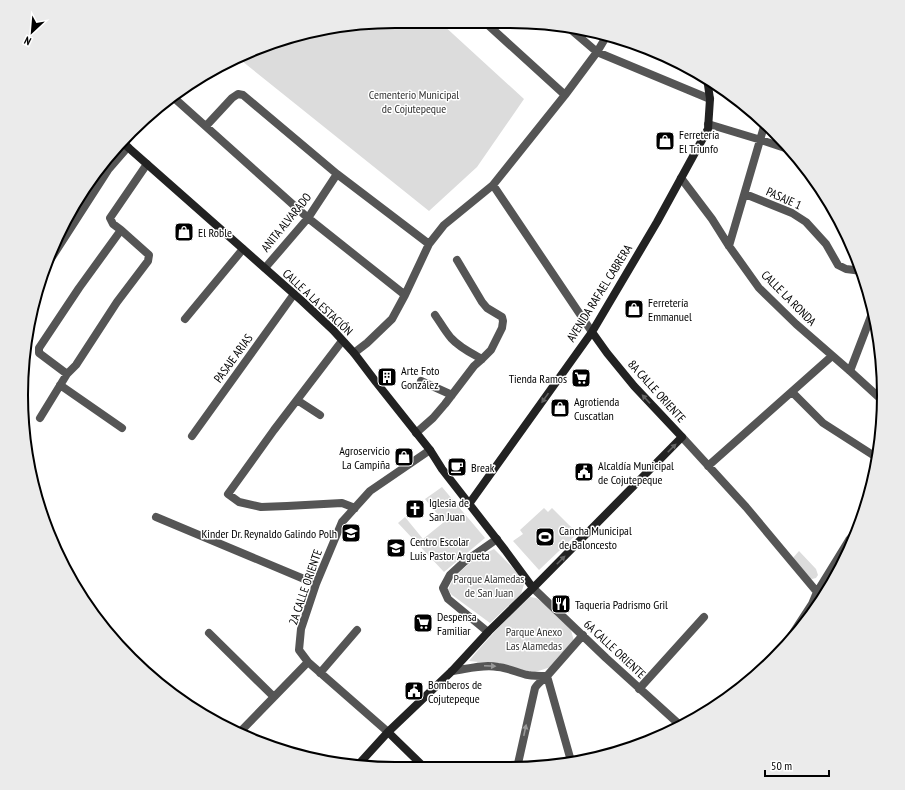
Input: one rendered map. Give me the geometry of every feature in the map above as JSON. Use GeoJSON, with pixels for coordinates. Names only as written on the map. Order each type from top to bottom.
{"type":"FeatureCollection","features":[{"type":"Feature","properties":{"kind":"main road","name":"AVENIDA RAFAEL CABRERA"},"geometry":{"type":"LineString","coordinates":[[469,504],[592,332],[657,222],[708,128],[710,100],[708,86]]}},
{"type":"Feature","properties":{"kind":"main road","name":"CALLE A LA ESTACIÓN"},"geometry":{"type":"LineString","coordinates":[[126,146],[333,330],[354,353],[430,450],[442,469],[533,588]]}},
{"type":"Feature","properties":{"kind":"main road","name":"8A CALLE ORIENTE"},"geometry":{"type":"LineString","coordinates":[[592,332],[634,386],[682,437]]}},
{"type":"Feature","properties":{"kind":"main road"},"geometry":{"type":"LineString","coordinates":[[362,760],[388,732],[452,671],[488,632],[682,437]]}},
{"type":"Feature","properties":{"kind":"main road","name":"2A CALLE ORIENTE"},"geometry":{"type":"LineString","coordinates":[[388,732],[419,762]]}},
{"type":"Feature","properties":{"kind":"street"},"geometry":{"type":"LineString","coordinates":[[491,28],[565,95]]}},
{"type":"Feature","properties":{"kind":"street"},"geometry":{"type":"LineString","coordinates":[[575,34],[597,52],[710,100]]}},
{"type":"Feature","properties":{"kind":"street"},"geometry":{"type":"LineString","coordinates":[[354,353],[367,343],[392,319],[429,244],[444,224],[493,185],[565,95],[604,41]]}},
{"type":"Feature","properties":{"kind":"street"},"geometry":{"type":"LineString","coordinates":[[206,126],[232,98],[238,94],[243,95],[338,174],[429,244]]}},
{"type":"Feature","properties":{"kind":"street"},"geometry":{"type":"LineString","coordinates":[[177,100],[308,218],[405,295]]}},
{"type":"Feature","properties":{"kind":"street"},"geometry":{"type":"LineString","coordinates":[[708,124],[780,146]]}},
{"type":"Feature","properties":{"kind":"street"},"geometry":{"type":"LineString","coordinates":[[729,246],[764,130]]}},
{"type":"Feature","properties":{"kind":"street"},"geometry":{"type":"LineString","coordinates":[[62,241],[121,150]]}},
{"type":"Feature","properties":{"kind":"street"},"geometry":{"type":"LineString","coordinates":[[40,418],[60,385],[76,365],[117,302],[148,261],[149,255],[113,224],[110,218],[147,164]]}},
{"type":"Feature","properties":{"kind":"street","name":"ANITA ALVARADO"},"geometry":{"type":"LineString","coordinates":[[265,268],[308,218],[338,174]]}},
{"type":"Feature","properties":{"kind":"street","name":"CALLE LA RONDA"},"geometry":{"type":"LineString","coordinates":[[681,178],[712,219],[759,288],[796,324],[877,396]]}},
{"type":"Feature","properties":{"kind":"street","name":"8A CALLE ORIENTE"},"geometry":{"type":"LineString","coordinates":[[493,185],[592,332]]}},
{"type":"Feature","properties":{"kind":"street","name":"PASAJE 1"},"geometry":{"type":"LineString","coordinates":[[745,194],[792,213],[806,222],[826,244],[838,265],[846,269],[855,269]]}},
{"type":"Feature","properties":{"kind":"street"},"geometry":{"type":"LineString","coordinates":[[68,374],[39,353],[39,348],[79,288],[121,230]]}},
{"type":"Feature","properties":{"kind":"street"},"geometry":{"type":"LineString","coordinates":[[185,319],[243,249]]}},
{"type":"Feature","properties":{"kind":"street"},"geometry":{"type":"LineString","coordinates":[[416,432],[433,418],[474,366],[490,350],[502,328],[502,317],[487,308],[482,302],[457,260]]}},
{"type":"Feature","properties":{"kind":"street","name":"PASAJE ARIAS"},"geometry":{"type":"LineString","coordinates":[[192,436],[294,294]]}},
{"type":"Feature","properties":{"kind":"street"},"geometry":{"type":"LineString","coordinates":[[435,314],[450,337],[466,350],[482,359]]}},
{"type":"Feature","properties":{"kind":"street"},"geometry":{"type":"LineString","coordinates":[[850,371],[869,319]]}},
{"type":"Feature","properties":{"kind":"street"},"geometry":{"type":"LineString","coordinates":[[342,341],[228,494],[239,502],[261,507],[342,503],[355,508]]}},
{"type":"Feature","properties":{"kind":"street"},"geometry":{"type":"LineString","coordinates":[[708,466],[832,356]]}},
{"type":"Feature","properties":{"kind":"street"},"geometry":{"type":"LineString","coordinates":[[421,382],[452,395]]}},
{"type":"Feature","properties":{"kind":"street"},"geometry":{"type":"LineString","coordinates":[[60,385],[122,428]]}},
{"type":"Feature","properties":{"kind":"street"},"geometry":{"type":"LineString","coordinates":[[792,392],[823,423],[872,454]]}},
{"type":"Feature","properties":{"kind":"street"},"geometry":{"type":"LineString","coordinates":[[297,400],[320,416]]}},
{"type":"Feature","properties":{"kind":"street","name":"8A CALLE ORIENTE"},"geometry":{"type":"LineString","coordinates":[[682,437],[746,507],[818,594]]}},
{"type":"Feature","properties":{"kind":"street","name":"2A CALLE ORIENTE"},"geometry":{"type":"LineString","coordinates":[[388,732],[308,662],[299,650],[301,629],[316,584],[342,522],[370,490],[430,450]]}},
{"type":"Feature","properties":{"kind":"street"},"geometry":{"type":"LineString","coordinates":[[156,517],[316,584]]}},
{"type":"Feature","properties":{"kind":"street"},"geometry":{"type":"LineString","coordinates":[[488,632],[448,599],[443,588],[450,575],[464,562],[497,539]]}},
{"type":"Feature","properties":{"kind":"street","name":"6A CALLE ORIENTE"},"geometry":{"type":"LineString","coordinates":[[533,588],[639,689],[676,722]]}},
{"type":"Feature","properties":{"kind":"street"},"geometry":{"type":"LineString","coordinates":[[639,689],[704,617]]}},
{"type":"Feature","properties":{"kind":"street"},"geometry":{"type":"LineString","coordinates":[[320,673],[357,630]]}},
{"type":"Feature","properties":{"kind":"street"},"geometry":{"type":"LineString","coordinates":[[209,633],[274,697]]}},
{"type":"Feature","properties":{"kind":"street"},"geometry":{"type":"LineString","coordinates":[[518,762],[535,688],[583,635]]}},
{"type":"Feature","properties":{"kind":"street"},"geometry":{"type":"LineString","coordinates":[[244,729],[308,662]]}},
{"type":"Feature","properties":{"kind":"street"},"geometry":{"type":"LineString","coordinates":[[452,671],[483,666],[497,666],[527,675],[547,676]]}},
{"type":"Feature","properties":{"kind":"street"},"geometry":{"type":"LineString","coordinates":[[547,676],[570,757]]}},
{"type":"Feature","properties":{"kind":"green space","name":"Cementerio Municipal de Cojutepeque"},"geometry":{"type":"Polygon","coordinates":[[[395,28],[446,28],[524,99],[477,167],[429,211],[243,62],[277,47],[323,35],[347,31],[395,28]]]}},
{"type":"Feature","properties":{"kind":"green space"},"geometry":{"type":"Polygon","coordinates":[[[442,487],[485,538],[444,572],[398,523],[405,517],[423,539],[444,522],[425,499],[442,487]]]}},
{"type":"Feature","properties":{"kind":"green space","name":"Cancha Municipal de Baloncesto"},"geometry":{"type":"Polygon","coordinates":[[[544,508],[548,512],[552,508],[578,533],[539,570],[513,541],[523,534],[520,530],[544,508]]]}},
{"type":"Feature","properties":{"kind":"green space","name":"Parque Alamedas de San Juan"},"geometry":{"type":"Polygon","coordinates":[[[494,549],[525,581],[521,594],[490,623],[452,595],[448,590],[456,576],[467,565],[494,549]]]}},
{"type":"Feature","properties":{"kind":"green space"},"geometry":{"type":"Polygon","coordinates":[[[799,551],[816,569],[818,575],[816,578],[812,579],[808,577],[792,559],[799,551]]]}},
{"type":"Feature","properties":{"kind":"green space","name":"Parque Anexo Las Alamedas"},"geometry":{"type":"Polygon","coordinates":[[[530,597],[536,598],[542,602],[571,630],[575,645],[557,665],[535,672],[498,664],[469,661],[498,628],[530,597]]]}},
{"type":"Feature","properties":{"kind":"place","name":"Ferretería El Triunfo"},"geometry":{"type":"Point","coordinates":[665,141]}},
{"type":"Feature","properties":{"kind":"place","name":"El Roble"},"geometry":{"type":"Point","coordinates":[184,232]}},
{"type":"Feature","properties":{"kind":"place","name":"Ferretería Emmanuel"},"geometry":{"type":"Point","coordinates":[634,309]}},
{"type":"Feature","properties":{"kind":"place","name":"Arte Foto González"},"geometry":{"type":"Point","coordinates":[387,377]}},
{"type":"Feature","properties":{"kind":"place","name":"Tienda Ramos"},"geometry":{"type":"Point","coordinates":[581,378]}},
{"type":"Feature","properties":{"kind":"place","name":"Agrotienda Cuscatlan"},"geometry":{"type":"Point","coordinates":[560,408]}},
{"type":"Feature","properties":{"kind":"place","name":"Agroservicio La Campiña"},"geometry":{"type":"Point","coordinates":[404,457]}},
{"type":"Feature","properties":{"kind":"place","name":"Break"},"geometry":{"type":"Point","coordinates":[457,467]}},
{"type":"Feature","properties":{"kind":"place","name":"Alcaldía Municipal de Cojutepeque"},"geometry":{"type":"Point","coordinates":[584,472]}},
{"type":"Feature","properties":{"kind":"place","name":"Iglesia de San Juan"},"geometry":{"type":"Point","coordinates":[415,509]}},
{"type":"Feature","properties":{"kind":"place","name":"Kinder Dr. Reynaldo Galindo Polh"},"geometry":{"type":"Point","coordinates":[351,533]}},
{"type":"Feature","properties":{"kind":"place","name":"Cancha Municipal de Baloncesto"},"geometry":{"type":"Point","coordinates":[545,537]}},
{"type":"Feature","properties":{"kind":"place","name":"Centro Escolar Luis Pastor Argueta"},"geometry":{"type":"Point","coordinates":[396,548]}},
{"type":"Feature","properties":{"kind":"place","name":"Taqueria Padrismo Gril"},"geometry":{"type":"Point","coordinates":[561,604]}},
{"type":"Feature","properties":{"kind":"place","name":"Despensa Familiar"},"geometry":{"type":"Point","coordinates":[423,623]}},
{"type":"Feature","properties":{"kind":"place","name":"Bomberos de Cojutepeque"},"geometry":{"type":"Point","coordinates":[414,691]}}]}
